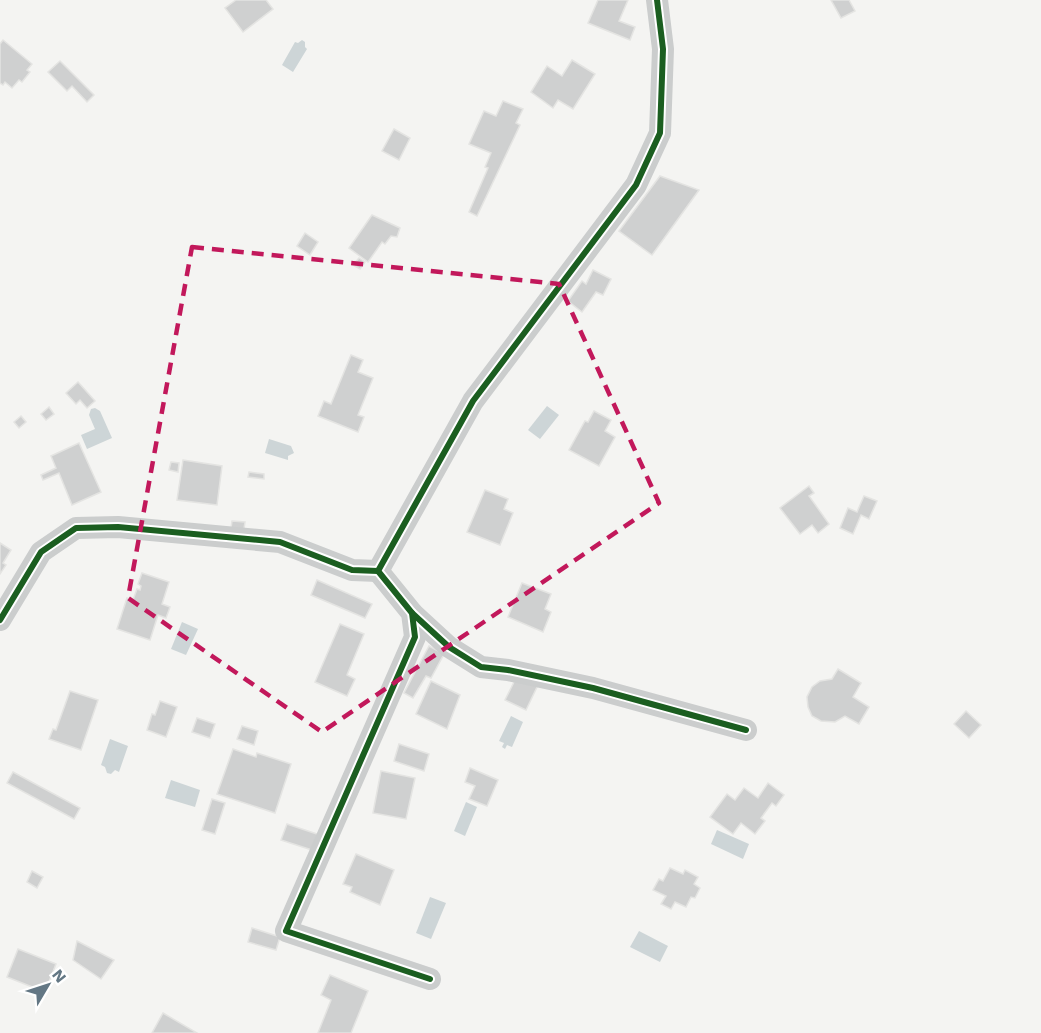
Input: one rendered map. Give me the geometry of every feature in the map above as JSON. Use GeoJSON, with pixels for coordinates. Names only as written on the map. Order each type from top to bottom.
{"type":"FeatureCollection","features":[{"type":"Feature","properties":{"kind":"street"},"geometry":{"type":"LineString","coordinates":[[378,571],[473,401],[636,185],[660,133],[663,49],[657,0]]}},
{"type":"Feature","properties":{"kind":"street"},"geometry":{"type":"LineString","coordinates":[[0,620],[41,552],[76,528],[118,526],[280,542],[352,570],[378,571],[411,613],[449,647],[481,667],[508,670],[593,688],[746,730]]}},
{"type":"Feature","properties":{"kind":"street"},"geometry":{"type":"LineString","coordinates":[[411,613],[415,638],[286,931],[430,979]]}},
{"type":"Feature","properties":{"kind":"highlighted area"},"geometry":{"type":"Polygon","coordinates":[[[192,247],[559,284],[659,503],[322,732],[128,598],[192,247]]]}},
{"type":"Feature","properties":{"kind":"shaded area"},"geometry":{"type":"Polygon","coordinates":[[[302,40],[307,49],[293,72],[282,65],[295,42],[302,40]]]}},
{"type":"Feature","properties":{"kind":"shaded area"},"geometry":{"type":"Polygon","coordinates":[[[547,406],[559,415],[540,439],[528,430],[547,406]]]}},
{"type":"Feature","properties":{"kind":"shaded area"},"geometry":{"type":"Polygon","coordinates":[[[95,408],[100,411],[112,438],[87,449],[81,435],[95,429],[89,415],[91,409],[95,408]]]}},
{"type":"Feature","properties":{"kind":"shaded area"},"geometry":{"type":"Polygon","coordinates":[[[269,439],[291,446],[294,453],[288,456],[288,460],[265,453],[269,439]]]}},
{"type":"Feature","properties":{"kind":"shaded area"},"geometry":{"type":"Polygon","coordinates":[[[182,622],[198,629],[186,655],[171,649],[182,622]]]}},
{"type":"Feature","properties":{"kind":"shaded area"},"geometry":{"type":"Polygon","coordinates":[[[511,716],[523,722],[512,747],[507,745],[505,749],[502,747],[504,743],[499,741],[511,716]]]}},
{"type":"Feature","properties":{"kind":"shaded area"},"geometry":{"type":"Polygon","coordinates":[[[110,739],[128,746],[119,772],[115,770],[111,774],[107,773],[105,767],[101,765],[110,739]]]}},
{"type":"Feature","properties":{"kind":"shaded area"},"geometry":{"type":"Polygon","coordinates":[[[171,780],[200,790],[195,807],[165,798],[171,780]]]}},
{"type":"Feature","properties":{"kind":"shaded area"},"geometry":{"type":"Polygon","coordinates":[[[466,802],[477,807],[465,836],[454,831],[466,802]]]}},
{"type":"Feature","properties":{"kind":"shaded area"},"geometry":{"type":"Polygon","coordinates":[[[717,830],[749,844],[743,859],[711,844],[717,830]]]}},
{"type":"Feature","properties":{"kind":"shaded area"},"geometry":{"type":"Polygon","coordinates":[[[430,897],[446,903],[431,939],[416,933],[430,897]]]}},
{"type":"Feature","properties":{"kind":"shaded area"},"geometry":{"type":"Polygon","coordinates":[[[639,931],[668,946],[660,962],[630,947],[639,931]]]}},
{"type":"Feature","properties":{"kind":"building"},"geometry":{"type":"Polygon","coordinates":[[[236,0],[266,0],[273,9],[243,32],[225,8],[236,0]]]}},
{"type":"Feature","properties":{"kind":"building"},"geometry":{"type":"Polygon","coordinates":[[[598,0],[628,0],[619,21],[635,27],[630,40],[588,23],[598,0]]]}},
{"type":"Feature","properties":{"kind":"building"},"geometry":{"type":"Polygon","coordinates":[[[831,0],[849,0],[855,11],[841,18],[831,0]]]}},
{"type":"Feature","properties":{"kind":"building"},"geometry":{"type":"Polygon","coordinates":[[[3,40],[32,64],[27,70],[30,72],[22,82],[19,80],[12,88],[5,82],[3,85],[0,83],[0,44],[3,40]]]}},
{"type":"Feature","properties":{"kind":"building"},"geometry":{"type":"Polygon","coordinates":[[[572,60],[595,74],[573,109],[558,100],[553,108],[531,92],[547,66],[562,76],[572,60]]]}},
{"type":"Feature","properties":{"kind":"building"},"geometry":{"type":"Polygon","coordinates":[[[60,61],[94,95],[87,102],[72,86],[67,91],[48,72],[60,61]]]}},
{"type":"Feature","properties":{"kind":"building"},"geometry":{"type":"Polygon","coordinates":[[[503,101],[523,109],[516,123],[520,125],[477,216],[469,212],[488,168],[485,167],[491,153],[469,144],[484,111],[496,116],[503,101]]]}},
{"type":"Feature","properties":{"kind":"building"},"geometry":{"type":"Polygon","coordinates":[[[394,129],[410,138],[399,160],[382,151],[394,129]]]}},
{"type":"Feature","properties":{"kind":"building"},"geometry":{"type":"Polygon","coordinates":[[[660,176],[699,190],[652,255],[619,231],[660,176]]]}},
{"type":"Feature","properties":{"kind":"building"},"geometry":{"type":"Polygon","coordinates":[[[372,215],[400,228],[397,237],[391,236],[385,244],[382,242],[368,262],[349,248],[372,215]]]}},
{"type":"Feature","properties":{"kind":"building"},"geometry":{"type":"Polygon","coordinates":[[[305,233],[318,242],[310,255],[297,246],[305,233]]]}},
{"type":"Feature","properties":{"kind":"building"},"geometry":{"type":"Polygon","coordinates":[[[359,258],[365,262],[360,269],[353,265],[359,258]]]}},
{"type":"Feature","properties":{"kind":"building"},"geometry":{"type":"Polygon","coordinates":[[[593,270],[611,279],[603,295],[596,292],[582,312],[568,301],[582,281],[586,284],[593,270]]]}},
{"type":"Feature","properties":{"kind":"building"},"geometry":{"type":"Polygon","coordinates":[[[351,355],[363,360],[358,372],[373,378],[358,415],[364,417],[358,432],[318,416],[324,401],[331,404],[351,355]]]}},
{"type":"Feature","properties":{"kind":"building"},"geometry":{"type":"Polygon","coordinates":[[[78,382],[95,401],[87,408],[80,400],[76,404],[66,393],[78,382]]]}},
{"type":"Feature","properties":{"kind":"building"},"geometry":{"type":"Polygon","coordinates":[[[49,407],[54,414],[46,420],[41,414],[49,407]]]}},
{"type":"Feature","properties":{"kind":"building"},"geometry":{"type":"Polygon","coordinates":[[[594,411],[611,420],[605,431],[615,437],[599,466],[569,450],[585,421],[588,422],[594,411]]]}},
{"type":"Feature","properties":{"kind":"building"},"geometry":{"type":"Polygon","coordinates":[[[21,416],[26,422],[19,428],[14,422],[21,416]]]}},
{"type":"Feature","properties":{"kind":"building"},"geometry":{"type":"Polygon","coordinates":[[[79,443],[101,492],[72,505],[59,473],[43,480],[41,475],[56,468],[51,456],[79,443]]]}},
{"type":"Feature","properties":{"kind":"building"},"geometry":{"type":"Polygon","coordinates":[[[183,460],[222,466],[217,505],[177,500],[183,460]]]}},
{"type":"Feature","properties":{"kind":"building"},"geometry":{"type":"Polygon","coordinates":[[[171,462],[179,463],[178,472],[169,470],[171,462]]]}},
{"type":"Feature","properties":{"kind":"building"},"geometry":{"type":"Polygon","coordinates":[[[249,472],[264,474],[264,479],[248,477],[249,472]]]}},
{"type":"Feature","properties":{"kind":"building"},"geometry":{"type":"Polygon","coordinates":[[[809,486],[814,493],[809,496],[829,524],[818,533],[812,525],[800,534],[780,508],[809,486]]]}},
{"type":"Feature","properties":{"kind":"building"},"geometry":{"type":"Polygon","coordinates":[[[485,490],[508,499],[504,509],[513,513],[500,545],[467,532],[485,490]]]}},
{"type":"Feature","properties":{"kind":"building"},"geometry":{"type":"Polygon","coordinates":[[[864,496],[877,501],[869,519],[861,515],[853,534],[840,528],[848,508],[857,512],[864,496]]]}},
{"type":"Feature","properties":{"kind":"building"},"geometry":{"type":"Polygon","coordinates":[[[232,521],[245,522],[244,529],[231,528],[232,521]]]}},
{"type":"Feature","properties":{"kind":"building"},"geometry":{"type":"Polygon","coordinates":[[[0,543],[11,550],[3,563],[6,565],[0,574],[0,543]]]}},
{"type":"Feature","properties":{"kind":"building"},"geometry":{"type":"Polygon","coordinates":[[[142,573],[169,582],[162,604],[170,607],[166,618],[158,615],[150,640],[117,629],[127,598],[133,600],[137,589],[140,590],[141,586],[138,584],[142,573]]]}},
{"type":"Feature","properties":{"kind":"building"},"geometry":{"type":"Polygon","coordinates":[[[317,580],[372,604],[365,618],[311,595],[317,580]]]}},
{"type":"Feature","properties":{"kind":"building"},"geometry":{"type":"Polygon","coordinates":[[[522,583],[551,594],[545,609],[551,612],[543,632],[508,617],[522,583]]]}},
{"type":"Feature","properties":{"kind":"building"},"geometry":{"type":"Polygon","coordinates":[[[340,624],[364,634],[347,675],[355,679],[347,696],[315,682],[340,624]]]}},
{"type":"Feature","properties":{"kind":"building"},"geometry":{"type":"Polygon","coordinates":[[[429,646],[444,654],[431,678],[426,676],[413,698],[404,693],[429,646]]]}},
{"type":"Feature","properties":{"kind":"building"},"geometry":{"type":"Polygon","coordinates":[[[838,669],[861,683],[853,697],[869,707],[859,724],[845,716],[835,722],[821,721],[812,716],[808,707],[807,697],[812,687],[820,681],[832,679],[838,669]]]}},
{"type":"Feature","properties":{"kind":"building"},"geometry":{"type":"Polygon","coordinates":[[[515,680],[538,685],[526,710],[505,700],[515,680]]]}},
{"type":"Feature","properties":{"kind":"building"},"geometry":{"type":"Polygon","coordinates":[[[431,681],[460,695],[447,729],[416,714],[431,681]]]}},
{"type":"Feature","properties":{"kind":"building"},"geometry":{"type":"Polygon","coordinates":[[[70,691],[98,700],[81,750],[49,739],[53,729],[56,730],[70,691]]]}},
{"type":"Feature","properties":{"kind":"building"},"geometry":{"type":"Polygon","coordinates":[[[160,701],[177,707],[166,737],[147,730],[152,714],[155,715],[160,701]]]}},
{"type":"Feature","properties":{"kind":"building"},"geometry":{"type":"Polygon","coordinates":[[[966,711],[981,725],[969,738],[954,724],[966,711]]]}},
{"type":"Feature","properties":{"kind":"building"},"geometry":{"type":"Polygon","coordinates":[[[197,718],[215,724],[210,738],[192,732],[197,718]]]}},
{"type":"Feature","properties":{"kind":"building"},"geometry":{"type":"Polygon","coordinates":[[[242,726],[258,731],[254,745],[237,739],[242,726]]]}},
{"type":"Feature","properties":{"kind":"building"},"geometry":{"type":"Polygon","coordinates":[[[399,744],[429,754],[424,771],[394,761],[399,744]]]}},
{"type":"Feature","properties":{"kind":"building"},"geometry":{"type":"Polygon","coordinates":[[[233,749],[256,757],[257,753],[291,764],[275,813],[217,794],[233,749]]]}},
{"type":"Feature","properties":{"kind":"building"},"geometry":{"type":"Polygon","coordinates":[[[470,768],[498,780],[487,806],[469,799],[475,786],[465,782],[470,768]]]}},
{"type":"Feature","properties":{"kind":"building"},"geometry":{"type":"Polygon","coordinates":[[[381,771],[415,778],[406,819],[373,813],[381,771]]]}},
{"type":"Feature","properties":{"kind":"building"},"geometry":{"type":"Polygon","coordinates":[[[13,772],[80,808],[74,819],[7,783],[13,772]]]}},
{"type":"Feature","properties":{"kind":"building"},"geometry":{"type":"Polygon","coordinates":[[[768,783],[784,795],[776,806],[772,803],[761,818],[765,821],[755,834],[741,823],[733,834],[710,817],[727,794],[735,800],[744,788],[758,798],[768,783]]]}},
{"type":"Feature","properties":{"kind":"building"},"geometry":{"type":"Polygon","coordinates":[[[212,799],[225,803],[215,834],[202,830],[212,799]]]}},
{"type":"Feature","properties":{"kind":"building"},"geometry":{"type":"Polygon","coordinates":[[[287,824],[320,835],[315,851],[281,840],[287,824]]]}},
{"type":"Feature","properties":{"kind":"building"},"geometry":{"type":"Polygon","coordinates":[[[356,854],[394,870],[380,905],[350,892],[352,887],[343,884],[356,854]]]}},
{"type":"Feature","properties":{"kind":"building"},"geometry":{"type":"Polygon","coordinates":[[[670,868],[683,874],[685,870],[698,877],[694,884],[700,888],[695,898],[691,897],[686,907],[675,902],[671,909],[661,904],[666,896],[653,890],[659,879],[663,881],[670,868]]]}},
{"type":"Feature","properties":{"kind":"building"},"geometry":{"type":"Polygon","coordinates":[[[32,871],[43,877],[37,888],[27,882],[32,871]]]}},
{"type":"Feature","properties":{"kind":"building"},"geometry":{"type":"Polygon","coordinates":[[[252,928],[280,937],[276,950],[248,942],[252,928]]]}},
{"type":"Feature","properties":{"kind":"building"},"geometry":{"type":"Polygon","coordinates":[[[77,941],[114,960],[101,979],[73,960],[77,941]]]}},
{"type":"Feature","properties":{"kind":"building"},"geometry":{"type":"Polygon","coordinates":[[[18,949],[56,964],[45,992],[7,977],[18,949]]]}},
{"type":"Feature","properties":{"kind":"building"},"geometry":{"type":"Polygon","coordinates":[[[330,975],[368,991],[351,1033],[318,1033],[331,1000],[321,995],[330,975]]]}},
{"type":"Feature","properties":{"kind":"building"},"geometry":{"type":"Polygon","coordinates":[[[163,1013],[197,1033],[152,1033],[163,1013]]]}},
{"type":"Feature","properties":{"kind":"cycle path"},"geometry":{"type":"LineString","coordinates":[[0,620],[41,552],[76,528],[118,527],[280,542],[352,570],[378,571],[473,401],[636,185],[660,133],[663,49],[657,0]]}},
{"type":"Feature","properties":{"kind":"cycle path"},"geometry":{"type":"LineString","coordinates":[[378,571],[412,613],[415,637],[286,931],[430,979]]}},
{"type":"Feature","properties":{"kind":"cycle path"},"geometry":{"type":"LineString","coordinates":[[412,613],[449,647],[481,667],[508,670],[593,688],[746,730]]}}]}
